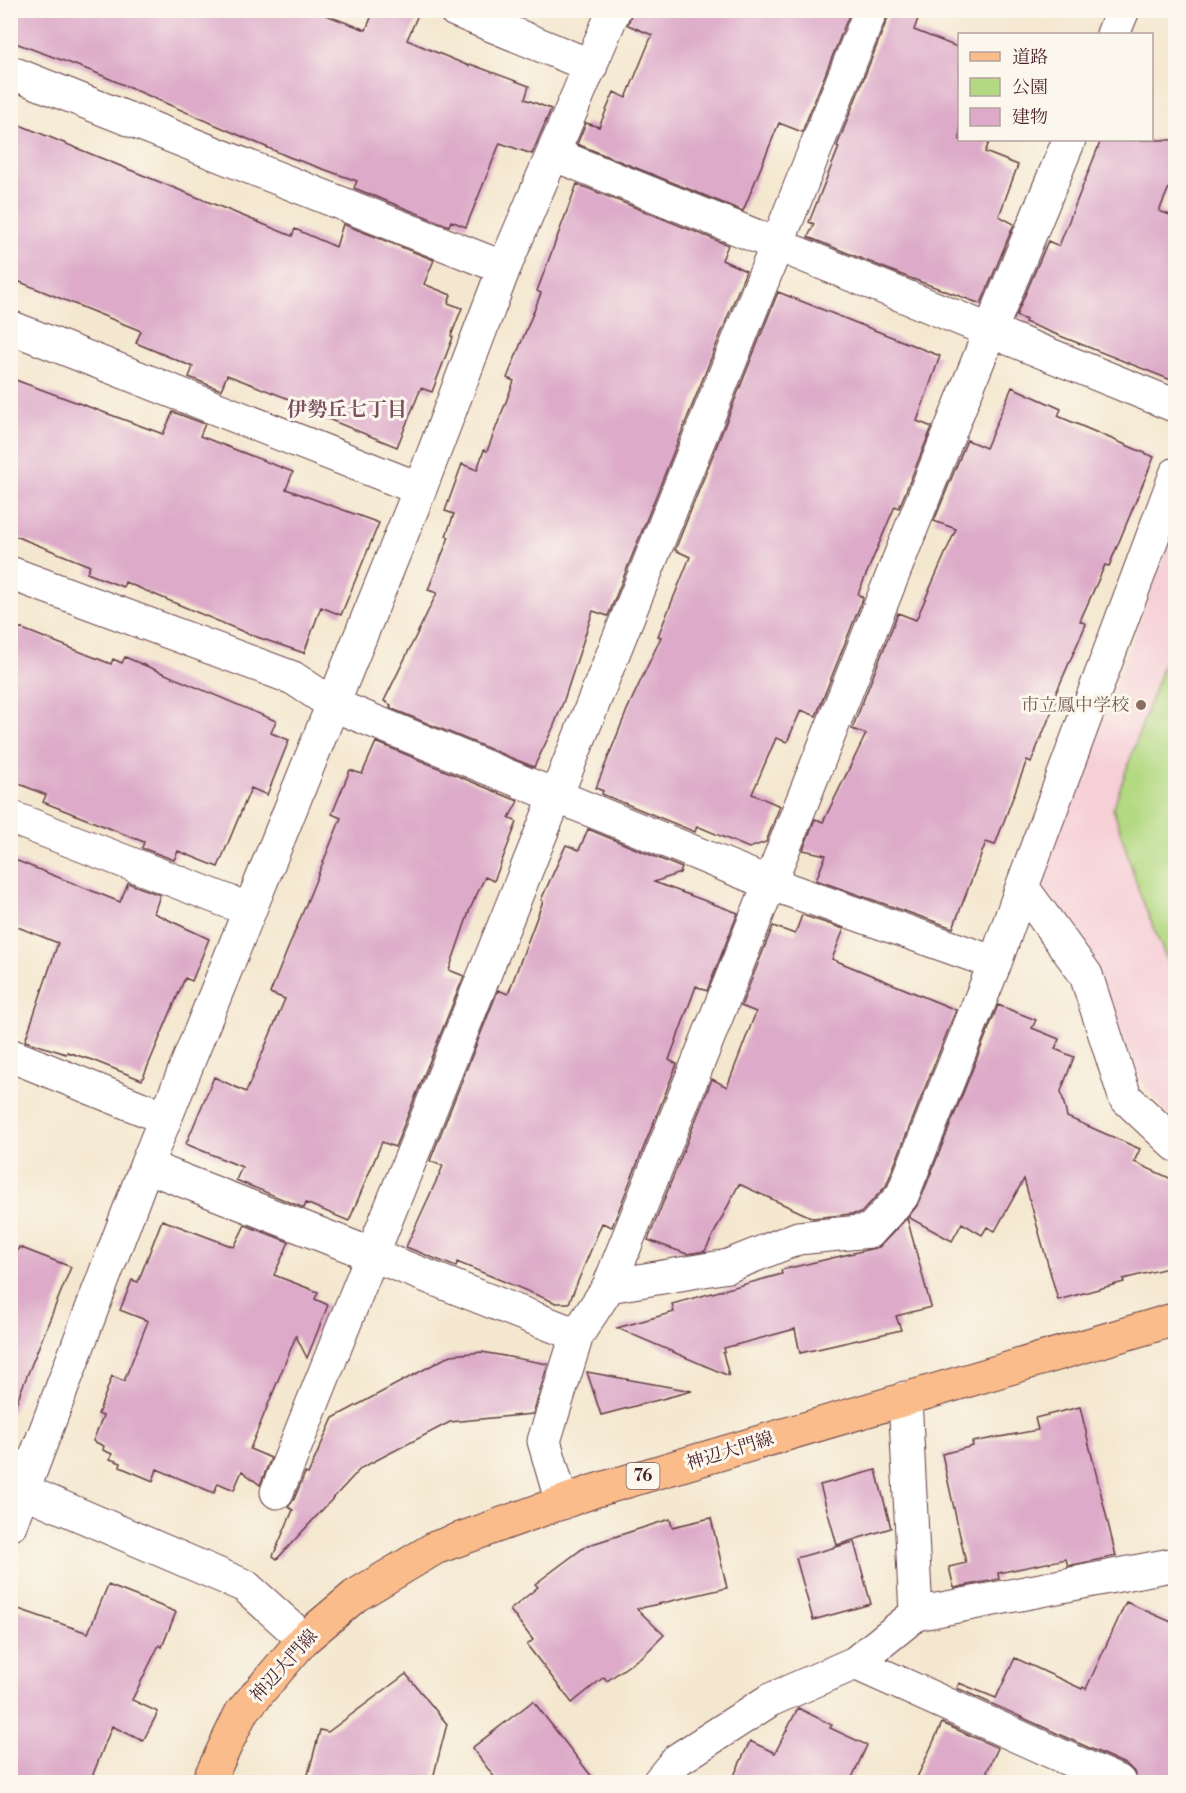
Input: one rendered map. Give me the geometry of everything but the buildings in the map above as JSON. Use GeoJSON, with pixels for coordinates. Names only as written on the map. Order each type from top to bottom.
{"type":"FeatureCollection","features":[{"type":"Feature","properties":{"kind":"main road","name":"神辺大門線"},"geometry":{"type":"LineString","coordinates":[[208,1782],[242,1713],[304,1639],[355,1596],[435,1548],[594,1491],[1176,1319]]}},
{"type":"Feature","properties":{"kind":"street"},"geometry":{"type":"LineString","coordinates":[[455,10],[591,66]]}},
{"type":"Feature","properties":{"kind":"street"},"geometry":{"type":"LineString","coordinates":[[10,1525],[18,1488],[165,1118],[334,705],[420,489],[504,268],[614,10]]}},
{"type":"Feature","properties":{"kind":"street"},"geometry":{"type":"LineString","coordinates":[[277,1492],[871,10]]}},
{"type":"Feature","properties":{"kind":"street"},"geometry":{"type":"LineString","coordinates":[[1113,33],[1123,10]]}},
{"type":"Feature","properties":{"kind":"street"},"geometry":{"type":"LineString","coordinates":[[10,72],[504,268]]}},
{"type":"Feature","properties":{"kind":"street"},"geometry":{"type":"LineString","coordinates":[[562,1503],[544,1441],[577,1335],[609,1286],[990,331],[1069,141]]}},
{"type":"Feature","properties":{"kind":"street"},"geometry":{"type":"LineString","coordinates":[[553,154],[1176,406]]}},
{"type":"Feature","properties":{"kind":"street"},"geometry":{"type":"LineString","coordinates":[[10,327],[420,489]]}},
{"type":"Feature","properties":{"kind":"street"},"geometry":{"type":"LineString","coordinates":[[609,1286],[728,1266],[798,1238],[870,1231],[902,1196],[995,963],[1176,474]]}},
{"type":"Feature","properties":{"kind":"street"},"geometry":{"type":"LineString","coordinates":[[10,573],[293,678],[334,705],[769,883],[995,963]]}},
{"type":"Feature","properties":{"kind":"street"},"geometry":{"type":"LineString","coordinates":[[10,817],[250,910]]}},
{"type":"Feature","properties":{"kind":"street"},"geometry":{"type":"LineString","coordinates":[[1022,887],[1086,975],[1125,1097],[1176,1145]]}},
{"type":"Feature","properties":{"kind":"street"},"geometry":{"type":"LineString","coordinates":[[10,1055],[165,1118]]}},
{"type":"Feature","properties":{"kind":"street"},"geometry":{"type":"LineString","coordinates":[[146,1166],[577,1335]]}},
{"type":"Feature","properties":{"kind":"street"},"geometry":{"type":"LineString","coordinates":[[905,1398],[916,1614]]}},
{"type":"Feature","properties":{"kind":"street"},"geometry":{"type":"LineString","coordinates":[[18,1488],[245,1586],[304,1639]]}},
{"type":"Feature","properties":{"kind":"street"},"geometry":{"type":"LineString","coordinates":[[659,1782],[677,1760],[770,1700],[855,1664],[916,1614],[1176,1564]]}},
{"type":"Feature","properties":{"kind":"street"},"geometry":{"type":"LineString","coordinates":[[855,1664],[1119,1782]]}},
{"type":"Feature","properties":{"kind":"shaded area","name":"市立鳳中学校"},"geometry":{"type":"Polygon","coordinates":[[[1175,529],[1175,1126],[1140,1079],[1090,956],[1039,882],[1175,529]]]}},
{"type":"Feature","properties":{"kind":"green space"},"geometry":{"type":"Polygon","coordinates":[[[1175,631],[1176,980],[1140,894],[1113,808],[1175,631]]]}},
{"type":"Feature","properties":{"kind":"place","name":"市立鳳中学校"},"geometry":{"type":"Point","coordinates":[1141,705]}},
{"type":"Feature","properties":{"kind":"district","name":"伊勢丘七丁目"},"geometry":{"type":"Point","coordinates":[347,410]}}]}
